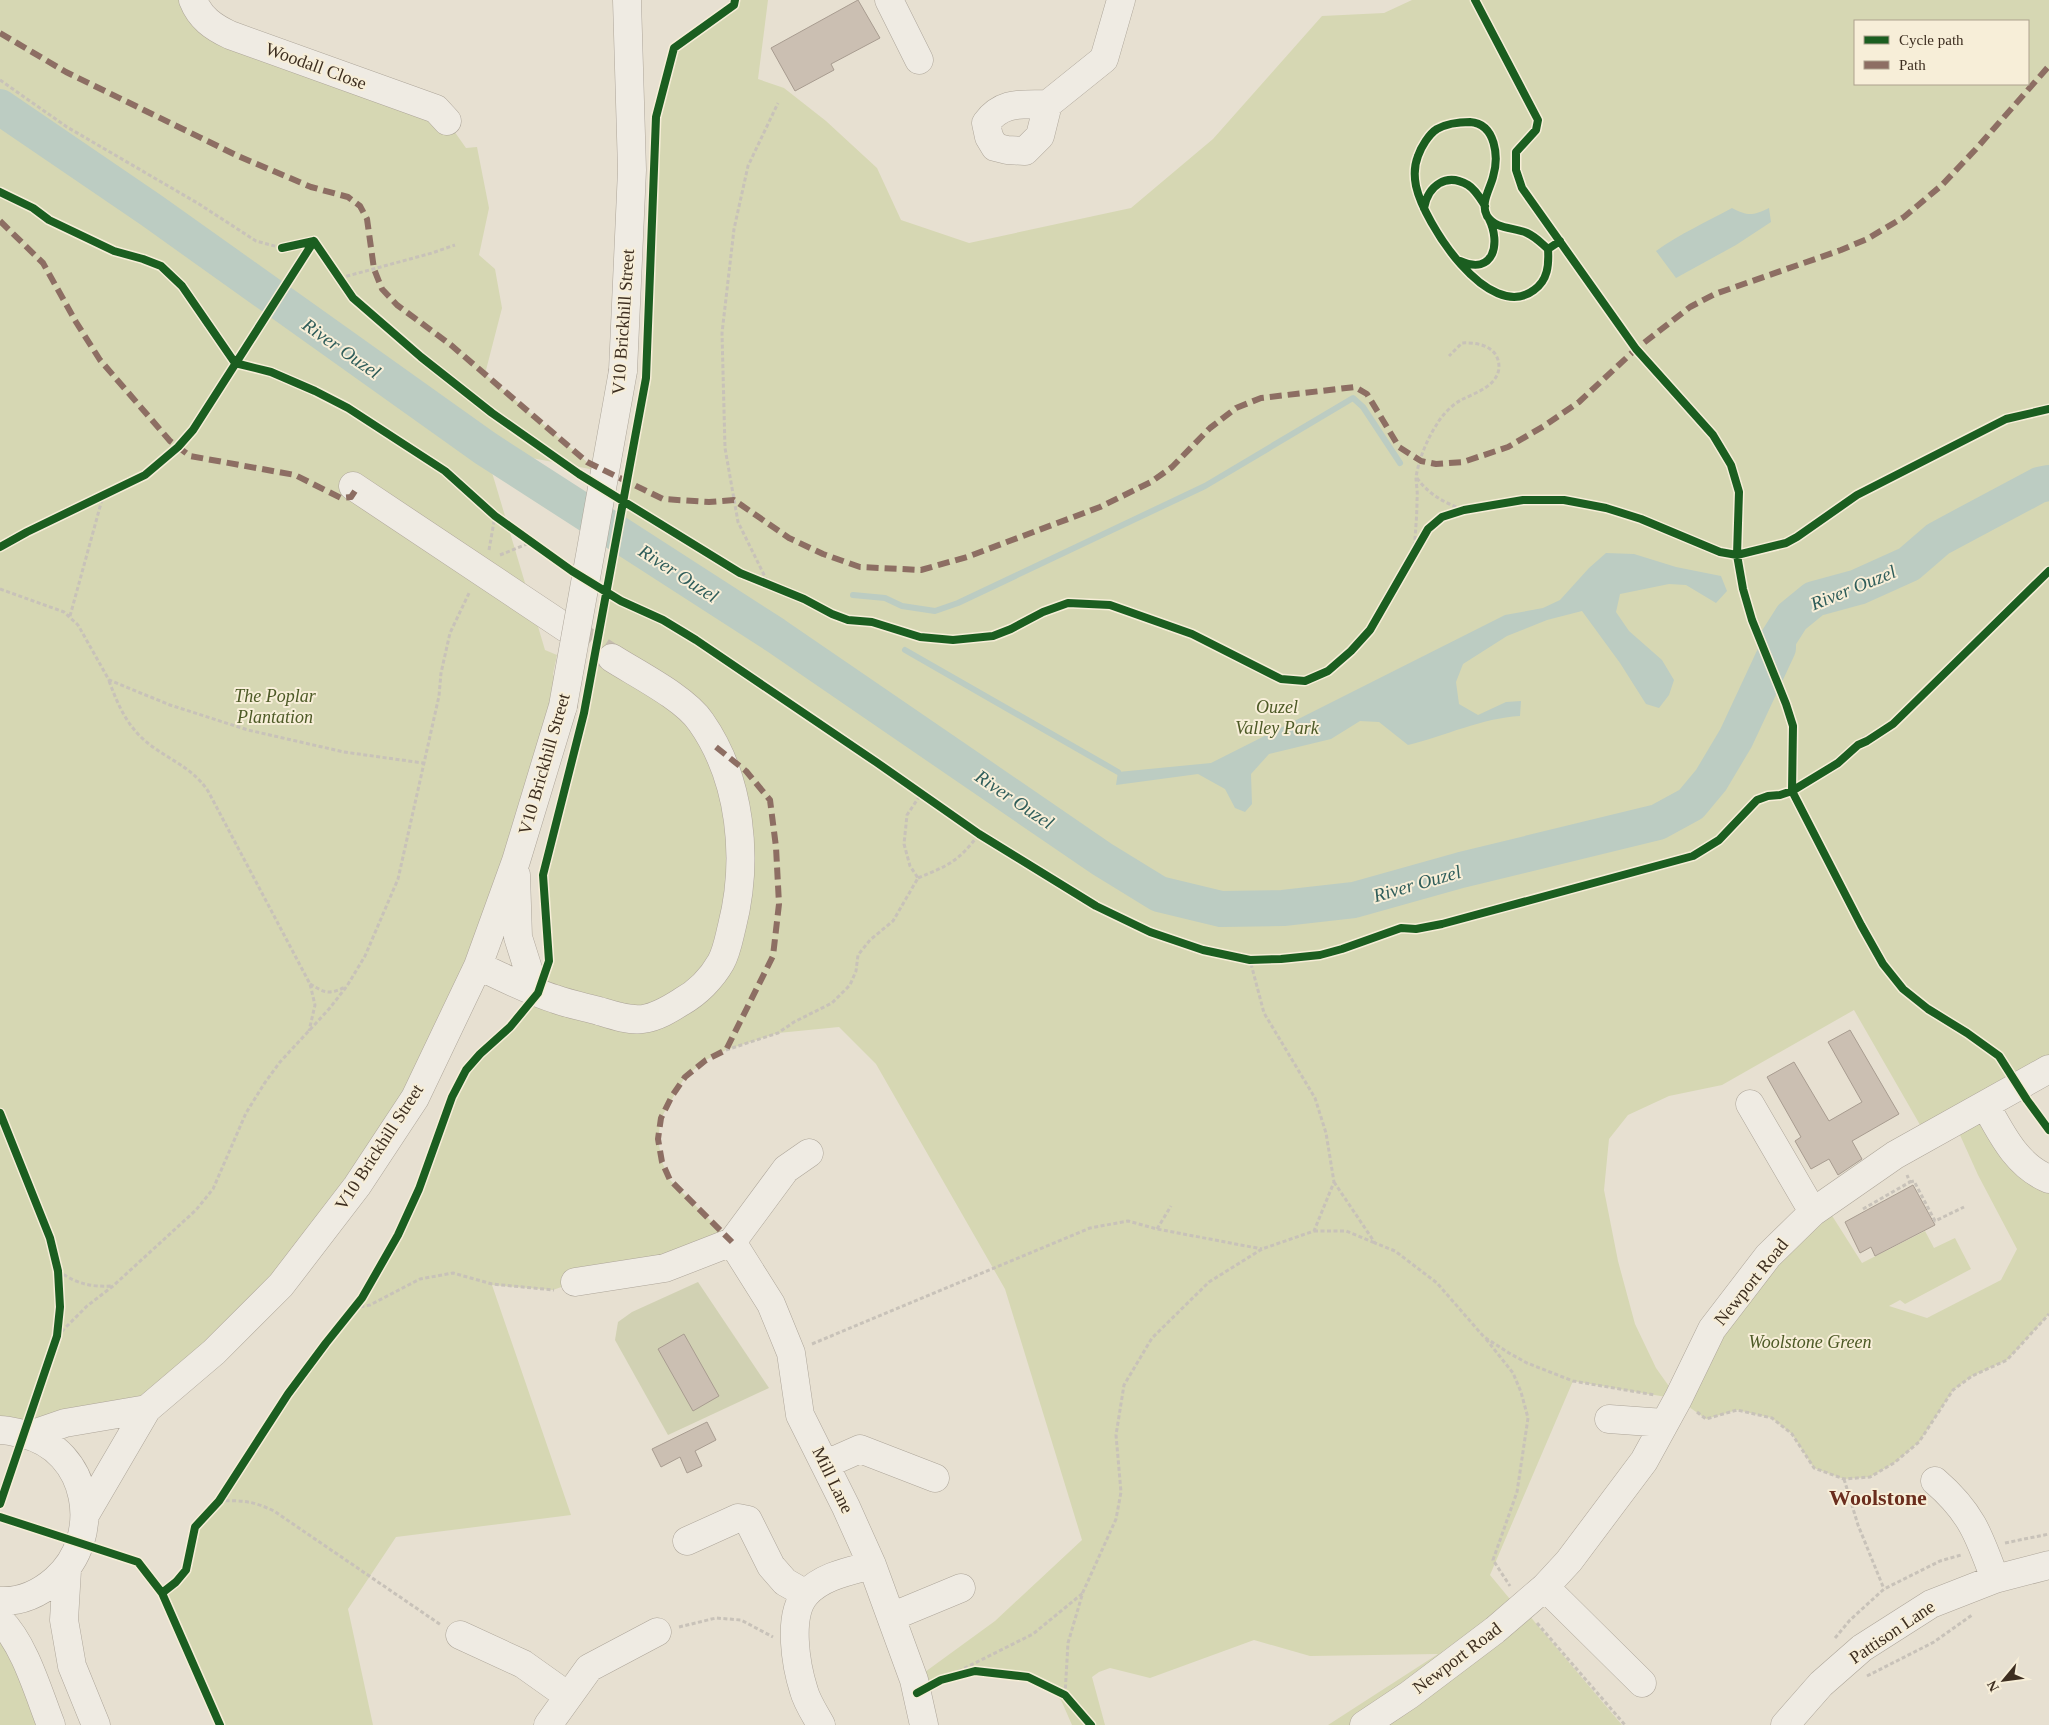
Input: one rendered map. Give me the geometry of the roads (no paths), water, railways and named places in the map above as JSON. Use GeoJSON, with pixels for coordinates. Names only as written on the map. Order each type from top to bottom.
{"type":"FeatureCollection","features":[{"type":"Feature","properties":{"kind":"street","name":"Woodall Close"},"geometry":{"type":"LineString","coordinates":[[193,0],[201,16],[215,28],[230,36],[436,109],[448,122]]}},
{"type":"Feature","properties":{"kind":"street","name":"V10 Brickhill Street"},"geometry":{"type":"LineString","coordinates":[[85,1518],[147,1409],[214,1352],[280,1285],[357,1186],[415,1098],[478,966],[516,861],[562,706],[623,371],[632,170],[627,0]]}},
{"type":"Feature","properties":{"kind":"street"},"geometry":{"type":"LineString","coordinates":[[889,0],[918,60]]}},
{"type":"Feature","properties":{"kind":"street"},"geometry":{"type":"LineString","coordinates":[[1048,104],[1104,59],[1121,0]]}},
{"type":"Feature","properties":{"kind":"street"},"geometry":{"type":"LineString","coordinates":[[353,486],[484,566],[566,628]]}},
{"type":"Feature","properties":{"kind":"street"},"geometry":{"type":"LineString","coordinates":[[478,966],[554,999],[620,1016],[643,1019],[668,1010],[689,998],[705,983],[721,962],[735,914],[740,874],[740,840],[728,774],[716,747],[700,720],[680,702],[612,658]]}},
{"type":"Feature","properties":{"kind":"street"},"geometry":{"type":"LineString","coordinates":[[516,861],[518,937],[535,991]]}},
{"type":"Feature","properties":{"kind":"street","name":"Newport Road"},"geometry":{"type":"LineString","coordinates":[[1364,1725],[1409,1695],[1495,1630],[1545,1586],[1569,1561],[1644,1461],[1678,1399],[1712,1329],[1768,1256],[1813,1212],[1895,1155],[1986,1106],[2049,1069]]}},
{"type":"Feature","properties":{"kind":"street"},"geometry":{"type":"LineString","coordinates":[[1750,1104],[1813,1212]]}},
{"type":"Feature","properties":{"kind":"street"},"geometry":{"type":"LineString","coordinates":[[1986,1106],[2006,1141],[2018,1157],[2039,1175],[2049,1179]]}},
{"type":"Feature","properties":{"kind":"street"},"geometry":{"type":"LineString","coordinates":[[575,1282],[665,1268],[732,1242],[786,1169],[810,1153]]}},
{"type":"Feature","properties":{"kind":"street","name":"Mill Lane"},"geometry":{"type":"LineString","coordinates":[[732,1242],[771,1304],[791,1353],[800,1415],[826,1464],[872,1565],[891,1617],[929,1687],[924,1725]]}},
{"type":"Feature","properties":{"kind":"street"},"geometry":{"type":"LineString","coordinates":[[9,1429],[147,1409]]}},
{"type":"Feature","properties":{"kind":"street"},"geometry":{"type":"LineString","coordinates":[[1610,1419],[1664,1423]]}},
{"type":"Feature","properties":{"kind":"street"},"geometry":{"type":"LineString","coordinates":[[9,1429],[45,1443],[59,1454],[70,1467],[78,1482],[83,1498],[85,1518],[83,1538],[72,1562],[64,1620],[72,1666],[96,1725]]}},
{"type":"Feature","properties":{"kind":"street"},"geometry":{"type":"LineString","coordinates":[[826,1464],[860,1450],[935,1478]]}},
{"type":"Feature","properties":{"kind":"street"},"geometry":{"type":"LineString","coordinates":[[1935,1481],[1953,1497],[1972,1522],[1995,1579]]}},
{"type":"Feature","properties":{"kind":"street"},"geometry":{"type":"LineString","coordinates":[[687,1541],[738,1518],[748,1520],[771,1566],[785,1582],[806,1594]]}},
{"type":"Feature","properties":{"kind":"street"},"geometry":{"type":"LineString","coordinates":[[0,1601],[13,1602],[43,1591],[72,1562]]}},
{"type":"Feature","properties":{"kind":"street"},"geometry":{"type":"LineString","coordinates":[[821,1725],[804,1692],[794,1639],[796,1615],[806,1594],[830,1577],[872,1565]]}},
{"type":"Feature","properties":{"kind":"street","name":"Pattison Lane"},"geometry":{"type":"LineString","coordinates":[[1785,1725],[1821,1684],[1862,1648],[1931,1604],[1995,1579],[2049,1565]]}},
{"type":"Feature","properties":{"kind":"street"},"geometry":{"type":"LineString","coordinates":[[1545,1586],[1642,1683]]}},
{"type":"Feature","properties":{"kind":"street"},"geometry":{"type":"LineString","coordinates":[[891,1617],[961,1588]]}},
{"type":"Feature","properties":{"kind":"street"},"geometry":{"type":"LineString","coordinates":[[0,1620],[8,1628],[26,1662],[51,1725]]}},
{"type":"Feature","properties":{"kind":"street"},"geometry":{"type":"LineString","coordinates":[[548,1725],[590,1668],[657,1632]]}},
{"type":"Feature","properties":{"kind":"street"},"geometry":{"type":"LineString","coordinates":[[460,1635],[523,1664],[568,1696]]}},
{"type":"Feature","properties":{"kind":"waterway","name":"River Ouzel"},"geometry":{"type":"LineString","coordinates":[[0,107],[151,210],[485,448],[775,635],[1102,859],[1159,894],[1221,909],[1283,908],[1354,900],[1461,870],[1658,822],[1691,804],[1711,780],[1736,738],[1778,648],[1778,639],[1792,617],[1814,599],[1858,587],[1909,564],[1938,539],[2039,485],[2049,483]]}},
{"type":"Feature","properties":{"kind":"waterway"},"geometry":{"type":"LineString","coordinates":[[853,595],[885,598],[902,606],[935,611],[958,603],[1205,486],[1353,398],[1363,407],[1400,463]]}},
{"type":"Feature","properties":{"kind":"waterway"},"geometry":{"type":"LineString","coordinates":[[905,650],[1118,772]]}},
{"type":"Feature","properties":{"kind":"tunnel"},"geometry":{"type":"LineString","coordinates":[[566,628],[612,658]]}},
{"type":"Feature","properties":{"kind":"district","name":"Woolstone"},"geometry":{"type":"Point","coordinates":[1878,1497]}},
{"type":"Feature","properties":{"kind":"park label","name":"The Poplar Plantation"},"geometry":{"type":"Point","coordinates":[275,706]}},
{"type":"Feature","properties":{"kind":"park label","name":"Ouzel Valley Park"},"geometry":{"type":"Point","coordinates":[1277,718]}},
{"type":"Feature","properties":{"kind":"park label","name":"Woolstone Green"},"geometry":{"type":"Point","coordinates":[1810,1342]}}]}
